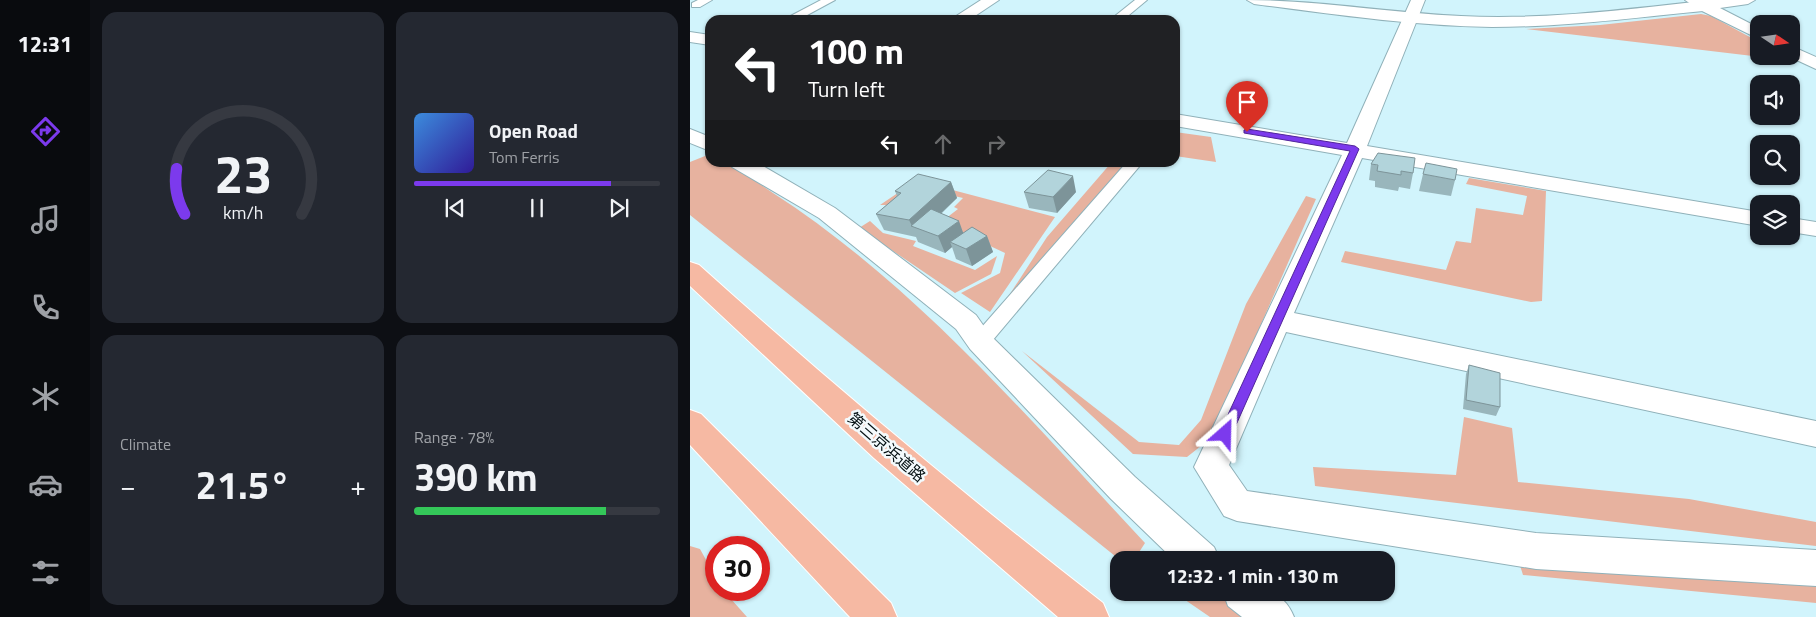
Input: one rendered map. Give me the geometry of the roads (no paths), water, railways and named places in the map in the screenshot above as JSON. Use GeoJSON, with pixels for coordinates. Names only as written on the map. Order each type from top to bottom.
{"type":"FeatureCollection","features":[{"type":"Feature","properties":{"kind":"highway","name":"第三京浜道路"},"geometry":{"type":"LineString","coordinates":[[690,272],[777,354],[1034,573],[1089,617]]}},
{"type":"Feature","properties":{"kind":"highway"},"geometry":{"type":"LineString","coordinates":[[690,423],[877,617]]}},
{"type":"Feature","properties":{"kind":"street"},"geometry":{"type":"LineString","coordinates":[[966,15],[992,0]]}},
{"type":"Feature","properties":{"kind":"street"},"geometry":{"type":"LineString","coordinates":[[1254,0],[1410,18],[1493,22],[1546,21],[1697,3],[1748,0]]}},
{"type":"Feature","properties":{"kind":"street"},"geometry":{"type":"LineString","coordinates":[[1418,0],[1355,149],[1210,467],[1237,505],[1536,551],[1816,568]]}},
{"type":"Feature","properties":{"kind":"street"},"geometry":{"type":"LineString","coordinates":[[1697,3],[1750,30]]}},
{"type":"Feature","properties":{"kind":"street"},"geometry":{"type":"LineString","coordinates":[[690,37],[705,39]]}},
{"type":"Feature","properties":{"kind":"street"},"geometry":{"type":"LineString","coordinates":[[1800,56],[1816,64]]}},
{"type":"Feature","properties":{"kind":"street"},"geometry":{"type":"LineString","coordinates":[[1180,121],[1750,217]]}},
{"type":"Feature","properties":{"kind":"street"},"geometry":{"type":"LineString","coordinates":[[749,167],[827,213],[966,322],[980,342],[1123,488],[1191,551]]}},
{"type":"Feature","properties":{"kind":"street"},"geometry":{"type":"LineString","coordinates":[[1800,226],[1816,229]]}},
{"type":"Feature","properties":{"kind":"street"},"geometry":{"type":"LineString","coordinates":[[1278,320],[1816,434]]}},
{"type":"Feature","properties":{"kind":"street"},"geometry":{"type":"LineString","coordinates":[[1254,601],[1274,617]]}},
{"type":"Feature","properties":{"kind":"lane"},"geometry":{"type":"LineString","coordinates":[[696,5],[707,0]]}},
{"type":"Feature","properties":{"kind":"lane"},"geometry":{"type":"LineString","coordinates":[[799,15],[830,0]]}},
{"type":"Feature","properties":{"kind":"lane"},"geometry":{"type":"LineString","coordinates":[[1122,15],[1142,0]]}},
{"type":"Feature","properties":{"kind":"lane"},"geometry":{"type":"LineString","coordinates":[[980,342],[1132,167]]}}]}
